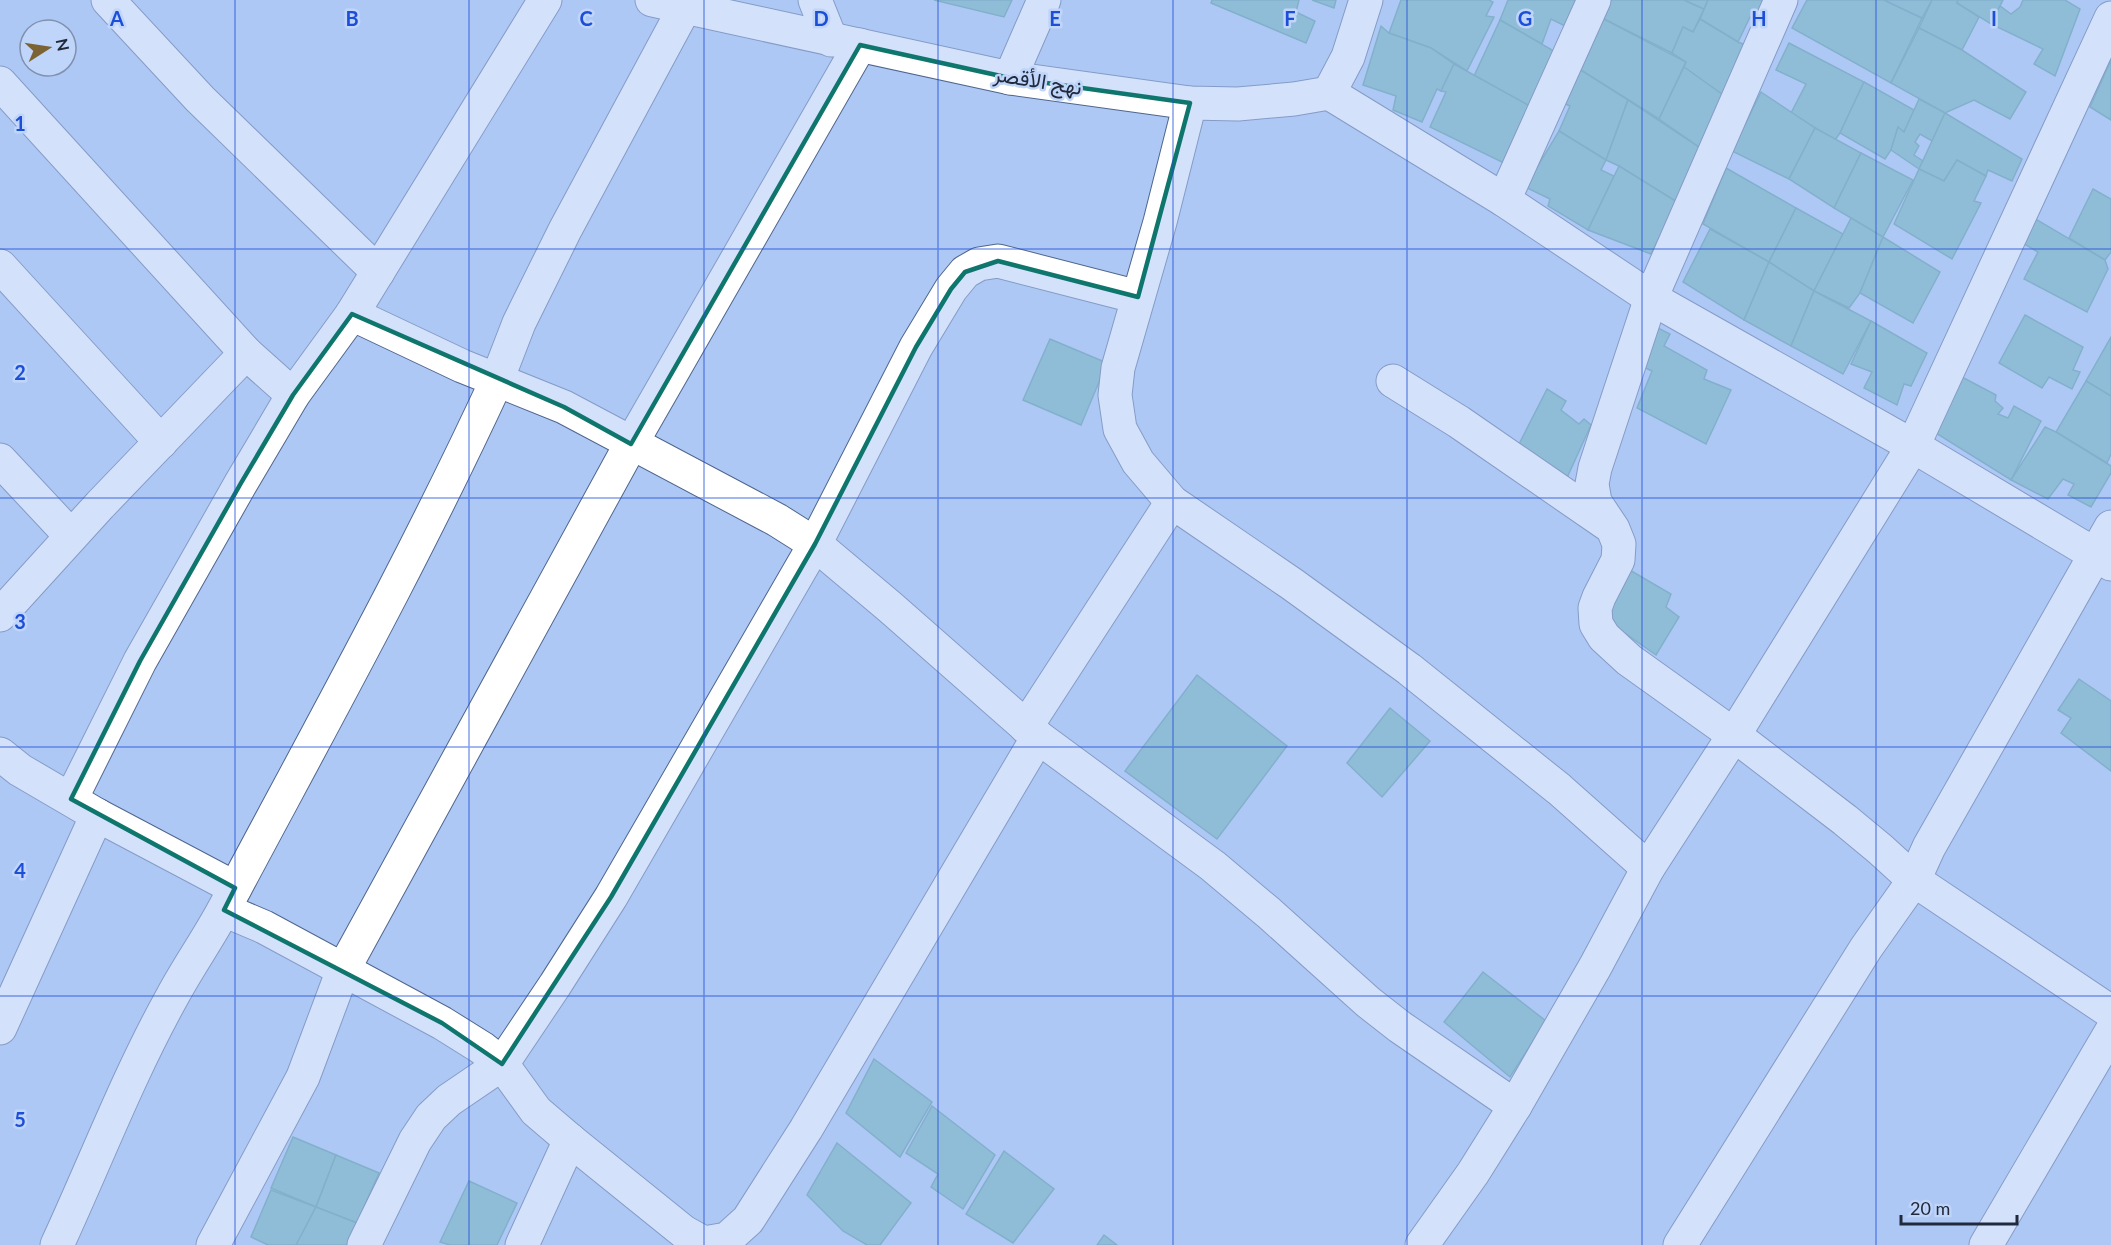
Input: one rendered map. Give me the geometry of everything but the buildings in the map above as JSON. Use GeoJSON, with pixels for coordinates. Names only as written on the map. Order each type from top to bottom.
{"type":"FeatureCollection","features":[{"type":"Feature","properties":{"kind":"street"},"geometry":{"type":"LineString","coordinates":[[108,0],[200,99],[378,272]]}},
{"type":"Feature","properties":{"kind":"street"},"geometry":{"type":"LineString","coordinates":[[0,1028],[141,661],[293,394],[352,314],[545,0]]}},
{"type":"Feature","properties":{"kind":"street","name":"نهج الأقصر"},"geometry":{"type":"LineString","coordinates":[[652,0],[1010,78],[1190,103],[1238,104],[1329,93]]}},
{"type":"Feature","properties":{"kind":"street"},"geometry":{"type":"LineString","coordinates":[[213,1245],[303,1077],[343,970],[631,444],[845,42],[815,0]]}},
{"type":"Feature","properties":{"kind":"street"},"geometry":{"type":"LineString","coordinates":[[1010,78],[1044,0]]}},
{"type":"Feature","properties":{"kind":"street"},"geometry":{"type":"LineString","coordinates":[[1366,0],[1348,57],[1329,93],[1504,200],[1651,298],[1913,446],[2106,548],[1929,847],[1914,880],[1866,948],[1680,1245]]}},
{"type":"Feature","properties":{"kind":"street"},"geometry":{"type":"LineString","coordinates":[[1504,200],[1594,0]]}},
{"type":"Feature","properties":{"kind":"street"},"geometry":{"type":"LineString","coordinates":[[1781,0],[1651,298],[1595,468],[1592,484],[1595,502],[1613,529],[1619,544],[1618,560],[1595,608],[1596,624],[1604,637],[1629,660],[1734,735],[1880,849],[1914,880],[2111,1012]]}},
{"type":"Feature","properties":{"kind":"street"},"geometry":{"type":"LineString","coordinates":[[2099,0],[2111,8]]}},
{"type":"Feature","properties":{"kind":"street"},"geometry":{"type":"LineString","coordinates":[[57,1245],[146,1047],[229,899],[394,588],[468,442],[497,380],[519,323],[565,230],[685,7]]}},
{"type":"Feature","properties":{"kind":"street"},"geometry":{"type":"LineString","coordinates":[[1422,1245],[1473,1173],[1515,1106],[1595,967],[1648,868],[1734,735],[1913,446],[2111,18]]}},
{"type":"Feature","properties":{"kind":"street"},"geometry":{"type":"LineString","coordinates":[[0,83],[246,353],[293,394]]}},
{"type":"Feature","properties":{"kind":"street"},"geometry":{"type":"LineString","coordinates":[[1190,103],[1160,222],[1118,368],[1115,395],[1120,429],[1138,462],[1172,502],[1292,584],[1409,669],[1559,789],[1648,868]]}},
{"type":"Feature","properties":{"kind":"street"},"geometry":{"type":"LineString","coordinates":[[364,1245],[415,1141],[431,1117],[449,1100],[502,1064],[610,897],[815,544],[915,347],[964,272],[979,264],[998,261],[1138,297]]}},
{"type":"Feature","properties":{"kind":"street"},"geometry":{"type":"LineString","coordinates":[[0,266],[161,442]]}},
{"type":"Feature","properties":{"kind":"street"},"geometry":{"type":"LineString","coordinates":[[352,314],[462,366],[564,407],[777,520],[815,544],[1032,732],[1213,866],[1368,1002],[1400,1027],[1515,1106]]}},
{"type":"Feature","properties":{"kind":"street"},"geometry":{"type":"LineString","coordinates":[[0,615],[71,536],[246,353]]}},
{"type":"Feature","properties":{"kind":"street"},"geometry":{"type":"LineString","coordinates":[[1393,381],[1459,422],[1613,529]]}},
{"type":"Feature","properties":{"kind":"street"},"geometry":{"type":"LineString","coordinates":[[0,460],[71,536]]}},
{"type":"Feature","properties":{"kind":"street"},"geometry":{"type":"LineString","coordinates":[[0,754],[20,770],[84,807],[229,899],[264,927],[442,1023],[482,1048],[502,1064],[536,1111],[684,1232],[704,1243],[727,1239],[748,1220],[806,1129],[1032,732],[1172,502]]}},
{"type":"Feature","properties":{"kind":"street"},"geometry":{"type":"LineString","coordinates":[[1986,1245],[2111,1032]]}},
{"type":"Feature","properties":{"kind":"street"},"geometry":{"type":"LineString","coordinates":[[522,1245],[570,1140]]}},
{"type":"Feature","properties":{"kind":"highlighted area"},"geometry":{"type":"Polygon","coordinates":[[[860,45],[1010,78],[1190,103],[1138,297],[998,261],[965,272],[951,289],[916,347],[815,544],[611,897],[502,1064],[442,1023],[224,910],[235,888],[71,799],[140,661],[241,483],[293,395],[352,314],[564,407],[631,444],[860,45]]]}}]}
